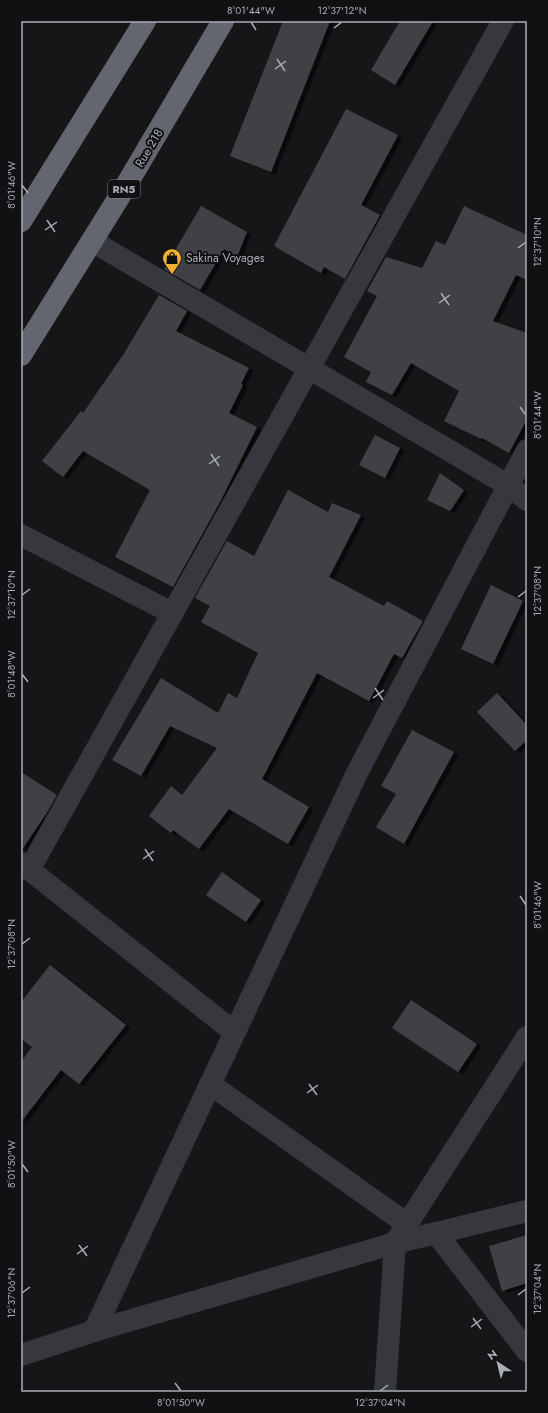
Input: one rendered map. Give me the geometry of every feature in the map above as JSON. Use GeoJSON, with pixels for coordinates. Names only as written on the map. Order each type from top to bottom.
{"type":"FeatureCollection","features":[{"type":"Feature","properties":{"kind":"highway"},"geometry":{"type":"LineString","coordinates":[[21,221],[145,21]]}},
{"type":"Feature","properties":{"kind":"highway","name":"Rue 218"},"geometry":{"type":"LineString","coordinates":[[21,355],[121,194],[223,21]]}},
{"type":"Feature","properties":{"kind":"street"},"geometry":{"type":"LineString","coordinates":[[234,1032],[25,866],[172,613],[503,21]]}},
{"type":"Feature","properties":{"kind":"street"},"geometry":{"type":"LineString","coordinates":[[92,241],[508,484],[527,500]]}},
{"type":"Feature","properties":{"kind":"street"},"geometry":{"type":"LineString","coordinates":[[94,1331],[357,772],[527,450]]}},
{"type":"Feature","properties":{"kind":"street"},"geometry":{"type":"LineString","coordinates":[[21,535],[172,613]]}},
{"type":"Feature","properties":{"kind":"street"},"geometry":{"type":"LineString","coordinates":[[385,1392],[395,1243],[527,1037]]}},
{"type":"Feature","properties":{"kind":"street"},"geometry":{"type":"LineString","coordinates":[[210,1084],[407,1224]]}},
{"type":"Feature","properties":{"kind":"street"},"geometry":{"type":"LineString","coordinates":[[21,1355],[94,1331],[395,1243],[527,1211]]}},
{"type":"Feature","properties":{"kind":"street"},"geometry":{"type":"LineString","coordinates":[[436,1233],[527,1351]]}},
{"type":"Feature","properties":{"kind":"building"},"geometry":{"type":"Polygon","coordinates":[[[283,21],[330,21],[271,172],[230,156],[283,21]]]}},
{"type":"Feature","properties":{"kind":"building"},"geometry":{"type":"Polygon","coordinates":[[[400,21],[433,21],[395,85],[371,70],[400,21]]]}},
{"type":"Feature","properties":{"kind":"building"},"geometry":{"type":"Polygon","coordinates":[[[346,109],[398,135],[361,205],[380,215],[345,279],[324,267],[321,273],[274,246],[346,109]]]}},
{"type":"Feature","properties":{"kind":"building"},"geometry":{"type":"Polygon","coordinates":[[[201,206],[247,232],[237,257],[224,249],[200,290],[164,269],[201,206]]]}},
{"type":"Feature","properties":{"kind":"building"},"geometry":{"type":"Polygon","coordinates":[[[464,206],[527,235],[527,280],[516,275],[493,321],[527,333],[527,419],[509,453],[482,438],[481,439],[444,421],[459,391],[411,363],[392,395],[366,382],[371,372],[344,357],[377,296],[367,291],[386,257],[422,268],[436,241],[445,245],[464,206]]]}},
{"type":"Feature","properties":{"kind":"building"},"geometry":{"type":"Polygon","coordinates":[[[159,295],[187,311],[176,331],[249,368],[241,384],[243,385],[229,413],[257,427],[220,502],[173,587],[115,557],[150,490],[83,451],[63,477],[42,461],[81,411],[83,413],[123,355],[159,295]]]}},
{"type":"Feature","properties":{"kind":"building"},"geometry":{"type":"Polygon","coordinates":[[[375,435],[400,448],[385,478],[359,465],[375,435]]]}},
{"type":"Feature","properties":{"kind":"building"},"geometry":{"type":"Polygon","coordinates":[[[440,473],[464,490],[450,511],[427,500],[440,473]]]}},
{"type":"Feature","properties":{"kind":"building"},"geometry":{"type":"Polygon","coordinates":[[[288,490],[328,512],[332,503],[361,515],[329,577],[384,606],[387,601],[423,621],[402,658],[394,654],[369,701],[317,673],[262,779],[309,807],[288,844],[229,809],[199,849],[173,830],[171,833],[149,816],[171,786],[182,795],[217,748],[170,726],[141,776],[112,760],[161,678],[218,713],[228,693],[237,698],[258,653],[201,622],[210,606],[195,598],[227,541],[254,556],[288,490]]]}},
{"type":"Feature","properties":{"kind":"building"},"geometry":{"type":"Polygon","coordinates":[[[491,585],[523,601],[493,664],[461,649],[491,585]]]}},
{"type":"Feature","properties":{"kind":"building"},"geometry":{"type":"Polygon","coordinates":[[[497,693],[527,725],[527,740],[515,751],[477,712],[497,693]]]}},
{"type":"Feature","properties":{"kind":"building"},"geometry":{"type":"Polygon","coordinates":[[[412,730],[454,752],[404,844],[376,827],[396,794],[381,786],[412,730]]]}},
{"type":"Feature","properties":{"kind":"building"},"geometry":{"type":"Polygon","coordinates":[[[21,772],[57,795],[21,851],[21,772]]]}},
{"type":"Feature","properties":{"kind":"building"},"geometry":{"type":"Polygon","coordinates":[[[222,872],[261,900],[246,922],[206,895],[222,872]]]}},
{"type":"Feature","properties":{"kind":"building"},"geometry":{"type":"Polygon","coordinates":[[[50,965],[126,1025],[79,1084],[61,1070],[21,1122],[21,1062],[32,1047],[21,1039],[21,1002],[50,965]]]}},
{"type":"Feature","properties":{"kind":"building"},"geometry":{"type":"Polygon","coordinates":[[[411,1000],[477,1044],[458,1072],[392,1028],[411,1000]]]}},
{"type":"Feature","properties":{"kind":"building"},"geometry":{"type":"Polygon","coordinates":[[[527,1235],[527,1283],[502,1291],[489,1246],[527,1235]]]}},
{"type":"Feature","properties":{"kind":"place","name":"Sakina Voyages"},"geometry":{"type":"Point","coordinates":[172,275]}}]}
